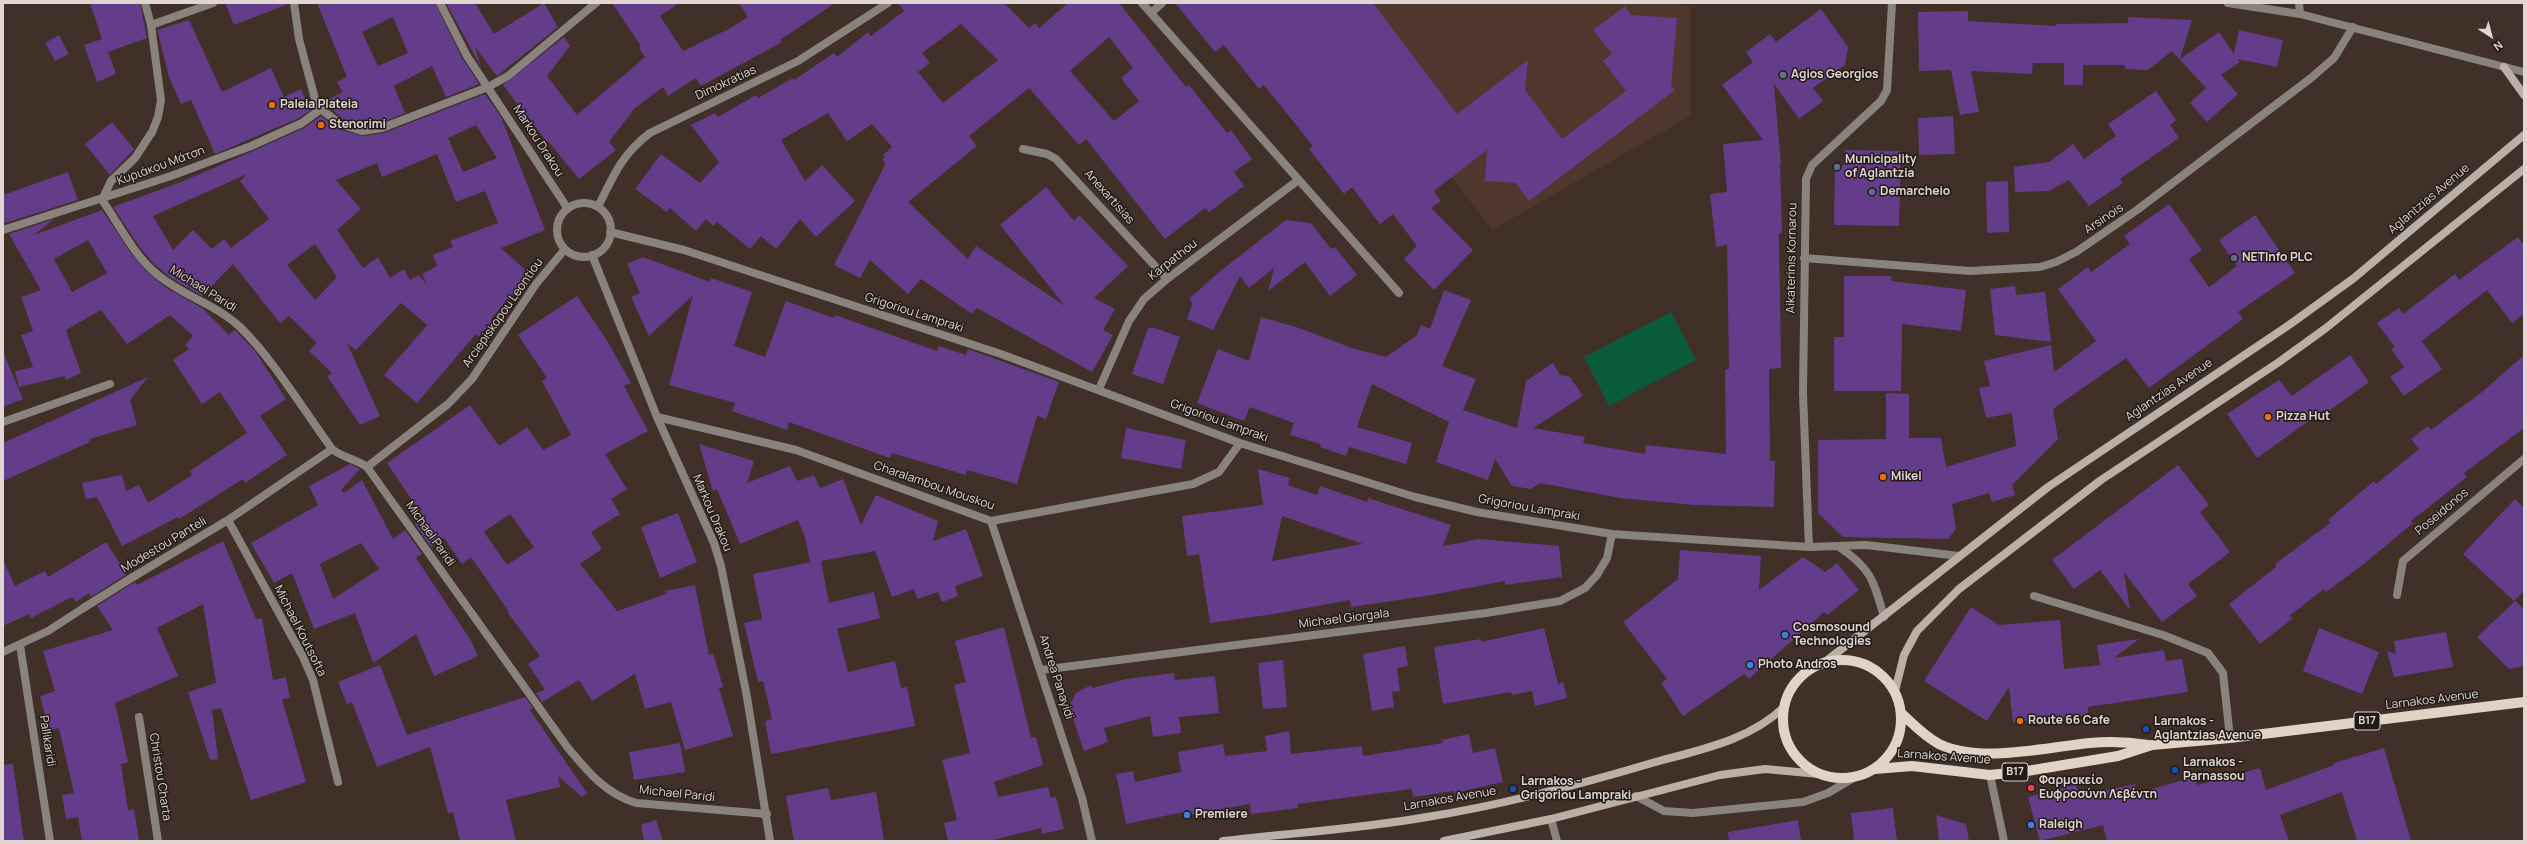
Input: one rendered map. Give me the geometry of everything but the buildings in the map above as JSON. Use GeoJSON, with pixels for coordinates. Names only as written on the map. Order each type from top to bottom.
{"type":"FeatureCollection","features":[{"type":"Feature","properties":{"kind":"main road"},"geometry":{"type":"LineString","coordinates":[[2504,67],[2524,95]]}},
{"type":"Feature","properties":{"kind":"main road","name":"Aglantzias Avenue"},"geometry":{"type":"LineString","coordinates":[[1825,662],[2048,487],[2313,308],[2354,278],[2523,135]]}},
{"type":"Feature","properties":{"kind":"main road"},"geometry":{"type":"LineString","coordinates":[[1895,691],[1904,655],[1913,636],[1924,622],[1959,589],[2101,480],[2279,362],[2326,328],[2524,168]]}},
{"type":"Feature","properties":{"kind":"main road","name":"Larnakos Avenue"},"geometry":{"type":"LineString","coordinates":[[1819,774],[1804,766],[1788,745],[1783,728],[1784,707],[1795,682],[1804,673],[1825,662],[1844,659],[1863,663],[1881,674],[1895,691],[1901,713],[1899,735],[1896,745],[1890,754],[1874,769]]}},
{"type":"Feature","properties":{"kind":"main road","name":"Larnakos Avenue"},"geometry":{"type":"LineString","coordinates":[[1444,841],[1551,820],[1636,796],[1720,775],[1747,770],[1782,770],[1819,774],[1836,778],[1855,777],[1874,769],[1912,766],[1990,774],[2085,762],[2152,745],[2230,738],[2524,702]]}},
{"type":"Feature","properties":{"kind":"main road","name":"Larnakos Avenue"},"geometry":{"type":"LineString","coordinates":[[1223,841],[1425,818],[1534,796],[1584,783],[1733,739],[1758,728],[1784,707]]}},
{"type":"Feature","properties":{"kind":"main road","name":"Larnakos Avenue"},"geometry":{"type":"LineString","coordinates":[[1901,713],[1921,732],[1941,744],[1977,752],[2004,752],[2092,742],[2122,741],[2152,745]]}},
{"type":"Feature","properties":{"kind":"street"},"geometry":{"type":"LineString","coordinates":[[102,200],[111,181],[135,158],[152,132],[158,116],[161,100],[151,25],[145,3]]}},
{"type":"Feature","properties":{"kind":"street"},"geometry":{"type":"LineString","coordinates":[[151,25],[213,3]]}},
{"type":"Feature","properties":{"kind":"street"},"geometry":{"type":"LineString","coordinates":[[294,3],[299,39],[315,99],[321,109],[340,124],[362,131],[382,128],[488,87],[508,76],[596,3]]}},
{"type":"Feature","properties":{"kind":"street","name":"Markou Drakou"},"geometry":{"type":"LineString","coordinates":[[440,3],[467,56],[568,209]]}},
{"type":"Feature","properties":{"kind":"street","name":"Dimokratias"},"geometry":{"type":"LineString","coordinates":[[598,207],[620,162],[638,142],[650,133],[798,61],[888,3]]}},
{"type":"Feature","properties":{"kind":"street"},"geometry":{"type":"LineString","coordinates":[[1142,3],[1298,181],[1399,293]]}},
{"type":"Feature","properties":{"kind":"street"},"geometry":{"type":"LineString","coordinates":[[1151,13],[1162,3]]}},
{"type":"Feature","properties":{"kind":"street","name":"Aikaterinis Kornarou"},"geometry":{"type":"LineString","coordinates":[[1809,547],[1803,393],[1806,179],[1812,165],[1882,101],[1887,90],[1892,3]]}},
{"type":"Feature","properties":{"kind":"street"},"geometry":{"type":"LineString","coordinates":[[2228,3],[2300,14],[2524,72]]}},
{"type":"Feature","properties":{"kind":"street"},"geometry":{"type":"LineString","coordinates":[[2299,3],[2300,14]]}},
{"type":"Feature","properties":{"kind":"street","name":"Arsinois"},"geometry":{"type":"LineString","coordinates":[[1804,258],[1970,271],[2040,267],[2056,262],[2076,252],[2137,210],[2311,78],[2334,58],[2353,27]]}},
{"type":"Feature","properties":{"kind":"street","name":"Κυριάκου Μάτση"},"geometry":{"type":"LineString","coordinates":[[3,230],[69,207],[102,200],[251,146],[302,123],[321,109]]}},
{"type":"Feature","properties":{"kind":"street","name":"Anexartisias"},"geometry":{"type":"LineString","coordinates":[[1023,149],[1041,152],[1056,159],[1167,279]]}},
{"type":"Feature","properties":{"kind":"street","name":"Karpathou"},"geometry":{"type":"LineString","coordinates":[[1099,389],[1135,311],[1167,279],[1298,181]]}},
{"type":"Feature","properties":{"kind":"street","name":"Michael Paridi"},"geometry":{"type":"LineString","coordinates":[[102,200],[144,261],[158,276],[227,316],[241,328],[262,352],[332,449],[344,457],[358,461],[367,466],[568,748],[592,778],[623,799],[636,803],[767,814]]}},
{"type":"Feature","properties":{"kind":"street"},"geometry":{"type":"LineString","coordinates":[[585,203],[598,207],[607,217],[610,232],[605,246],[592,255],[576,256],[565,249],[558,237],[558,228],[562,215],[568,209],[585,203]]}},
{"type":"Feature","properties":{"kind":"street","name":"Grigoriou Lampraki"},"geometry":{"type":"LineString","coordinates":[[610,232],[684,250],[1001,354],[1099,389],[1240,443],[1415,498],[1478,512],[1612,534],[1809,547],[1866,545],[1959,556]]}},
{"type":"Feature","properties":{"kind":"street","name":"Arciepiskopou Leontiou"},"geometry":{"type":"LineString","coordinates":[[367,466],[448,404],[472,379],[536,284],[565,249]]}},
{"type":"Feature","properties":{"kind":"street","name":"Markou Drakou"},"geometry":{"type":"LineString","coordinates":[[592,255],[657,417],[714,543],[721,566],[767,814],[770,841]]}},
{"type":"Feature","properties":{"kind":"street"},"geometry":{"type":"LineString","coordinates":[[3,422],[110,384]]}},
{"type":"Feature","properties":{"kind":"street","name":"Charalambou Mouskou"},"geometry":{"type":"LineString","coordinates":[[657,417],[796,450],[991,521],[1193,484],[1219,472],[1240,443]]}},
{"type":"Feature","properties":{"kind":"street","name":"Modestou Panteli"},"geometry":{"type":"LineString","coordinates":[[3,652],[48,631],[133,577],[228,520],[332,449]]}},
{"type":"Feature","properties":{"kind":"street","name":"Poseidonos"},"geometry":{"type":"LineString","coordinates":[[2398,595],[2403,560],[2522,463]]}},
{"type":"Feature","properties":{"kind":"street","name":"Michael Koutsofta"},"geometry":{"type":"LineString","coordinates":[[228,520],[303,657],[313,680],[338,782]]}},
{"type":"Feature","properties":{"kind":"street","name":"Andrea Panayidi"},"geometry":{"type":"LineString","coordinates":[[991,521],[1082,798],[1092,841]]}},
{"type":"Feature","properties":{"kind":"street","name":"Michael Giorgala"},"geometry":{"type":"LineString","coordinates":[[1041,670],[1486,613],[1560,601],[1585,588],[1598,575],[1607,558],[1612,534]]}},
{"type":"Feature","properties":{"kind":"street"},"geometry":{"type":"LineString","coordinates":[[1839,547],[1857,559],[1867,570],[1873,580],[1884,617]]}},
{"type":"Feature","properties":{"kind":"street"},"geometry":{"type":"LineString","coordinates":[[2034,596],[2163,635],[2208,653],[2223,673],[2230,738]]}},
{"type":"Feature","properties":{"kind":"street","name":"Pallikaridi"},"geometry":{"type":"LineString","coordinates":[[20,645],[50,841]]}},
{"type":"Feature","properties":{"kind":"street","name":"Christou Charta"},"geometry":{"type":"LineString","coordinates":[[139,717],[158,841]]}},
{"type":"Feature","properties":{"kind":"street"},"geometry":{"type":"LineString","coordinates":[[1990,774],[2004,841]]}},
{"type":"Feature","properties":{"kind":"street"},"geometry":{"type":"LineString","coordinates":[[1636,796],[1664,811],[1693,813],[1803,802],[1822,796],[1855,777]]}},
{"type":"Feature","properties":{"kind":"street"},"geometry":{"type":"LineString","coordinates":[[1551,820],[1557,841]]}},
{"type":"Feature","properties":{"kind":"shaded area"},"geometry":{"type":"Polygon","coordinates":[[[1319,3],[1677,3],[1690,7],[1690,116],[1492,230],[1319,3]]]}},
{"type":"Feature","properties":{"kind":"green space"},"geometry":{"type":"Polygon","coordinates":[[[1671,312],[1696,360],[1609,406],[1584,357],[1671,312]]]}},
{"type":"Feature","properties":{"kind":"place","name":"Agios Georgios"},"geometry":{"type":"Point","coordinates":[1783,75]}},
{"type":"Feature","properties":{"kind":"place","name":"Paleia Plateia"},"geometry":{"type":"Point","coordinates":[272,105]}},
{"type":"Feature","properties":{"kind":"place","name":"Stenorimi"},"geometry":{"type":"Point","coordinates":[321,125]}},
{"type":"Feature","properties":{"kind":"place","name":"Municipality of Aglantzia"},"geometry":{"type":"Point","coordinates":[1837,167]}},
{"type":"Feature","properties":{"kind":"place","name":"Demarcheio"},"geometry":{"type":"Point","coordinates":[1872,192]}},
{"type":"Feature","properties":{"kind":"place","name":"NETInfo PLC"},"geometry":{"type":"Point","coordinates":[2234,258]}},
{"type":"Feature","properties":{"kind":"place","name":"Pizza Hut"},"geometry":{"type":"Point","coordinates":[2268,417]}},
{"type":"Feature","properties":{"kind":"place","name":"Mikel"},"geometry":{"type":"Point","coordinates":[1883,477]}},
{"type":"Feature","properties":{"kind":"place","name":"Cosmosound Technologies"},"geometry":{"type":"Point","coordinates":[1785,635]}},
{"type":"Feature","properties":{"kind":"place","name":"Photo Andros"},"geometry":{"type":"Point","coordinates":[1750,665]}},
{"type":"Feature","properties":{"kind":"place","name":"Route 66 Cafe"},"geometry":{"type":"Point","coordinates":[2020,721]}},
{"type":"Feature","properties":{"kind":"place","name":"Larnakos - Aglantzias Avenue"},"geometry":{"type":"Point","coordinates":[2146,729]}},
{"type":"Feature","properties":{"kind":"place","name":"Larnakos - Parnassou"},"geometry":{"type":"Point","coordinates":[2175,770]}},
{"type":"Feature","properties":{"kind":"place","name":"Φαρμακείο Ευφροσύνη Λεβέντη"},"geometry":{"type":"Point","coordinates":[2031,788]}},
{"type":"Feature","properties":{"kind":"place","name":"Larnakos - Grigoriou Lampraki"},"geometry":{"type":"Point","coordinates":[1513,789]}},
{"type":"Feature","properties":{"kind":"place","name":"Premiere"},"geometry":{"type":"Point","coordinates":[1187,815]}},
{"type":"Feature","properties":{"kind":"place","name":"Raleigh"},"geometry":{"type":"Point","coordinates":[2031,825]}}]}
